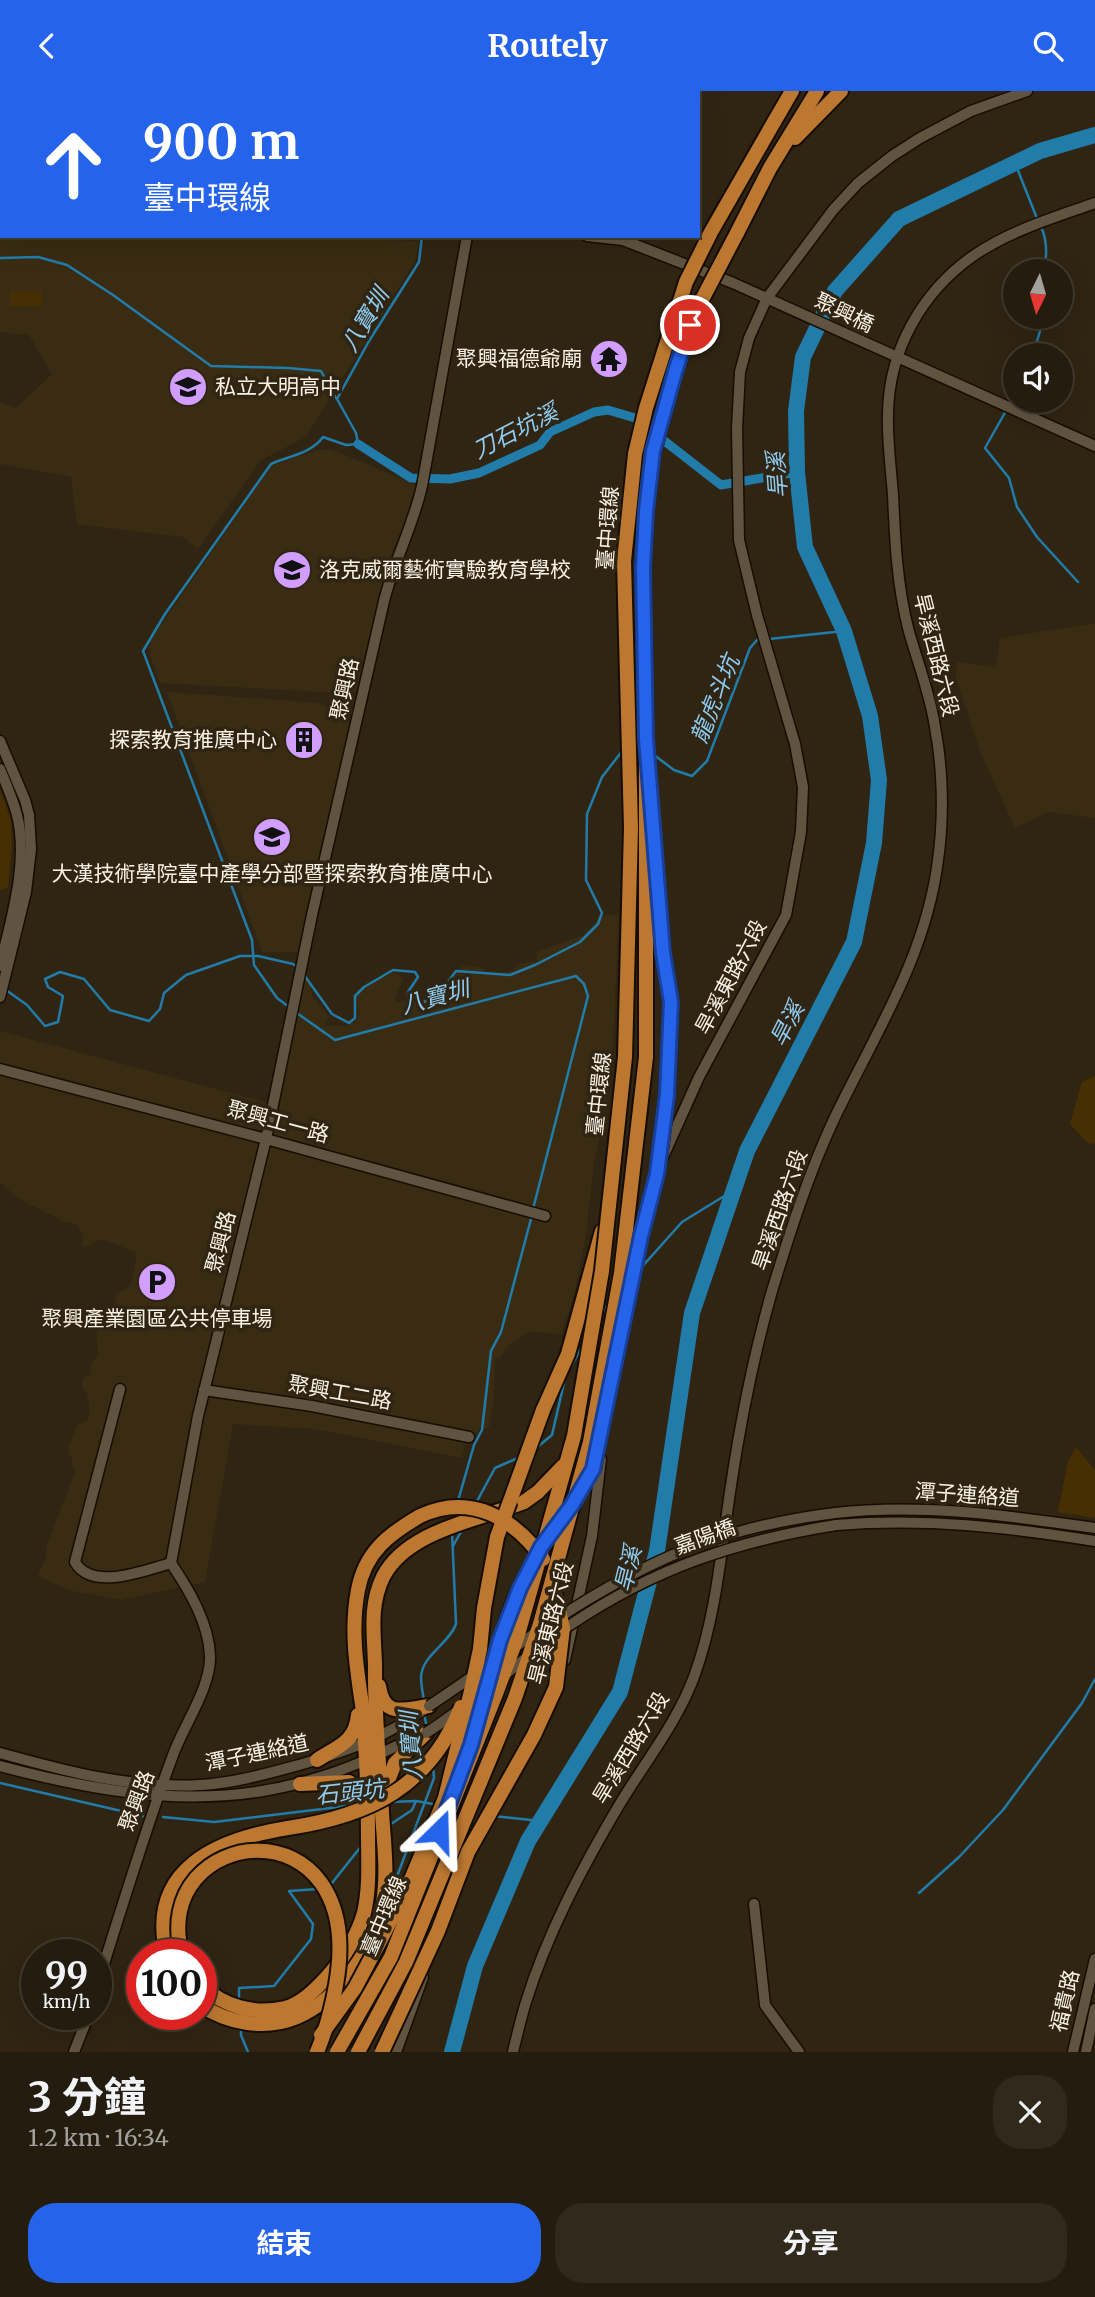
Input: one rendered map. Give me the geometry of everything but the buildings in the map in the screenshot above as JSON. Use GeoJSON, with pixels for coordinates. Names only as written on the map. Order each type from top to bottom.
{"type":"FeatureCollection","features":[{"type":"Feature","properties":{"kind":"highway"},"geometry":{"type":"LineString","coordinates":[[774,122],[784,91]]}},
{"type":"Feature","properties":{"kind":"highway"},"geometry":{"type":"LineString","coordinates":[[774,122],[792,91]]}},
{"type":"Feature","properties":{"kind":"highway"},"geometry":{"type":"LineString","coordinates":[[779,153],[817,91]]}},
{"type":"Feature","properties":{"kind":"highway"},"geometry":{"type":"LineString","coordinates":[[779,153],[841,91]]}},
{"type":"Feature","properties":{"kind":"highway","name":"臺中環線"},"geometry":{"type":"LineString","coordinates":[[337,2052],[391,1957],[517,1638],[574,1436],[602,1271],[625,1057],[631,828],[624,561],[635,454],[652,388],[686,282],[711,232],[774,122]]}},
{"type":"Feature","properties":{"kind":"highway","name":"臺中環線"},"geometry":{"type":"LineString","coordinates":[[358,2052],[406,1962],[515,1698],[540,1625],[590,1442],[621,1273],[646,1057],[643,568],[653,451],[692,320],[779,153]]}},
{"type":"Feature","properties":{"kind":"highway"},"geometry":{"type":"LineString","coordinates":[[330,2052],[398,1930],[449,1807],[482,1711],[500,1640],[520,1588],[541,1547],[572,1505],[593,1469],[641,1236],[657,1174],[670,1060],[671,1002],[663,953],[646,739]]}},
{"type":"Feature","properties":{"kind":"highway"},"geometry":{"type":"LineString","coordinates":[[309,2052],[355,1988],[407,1889],[445,1798],[480,1649],[484,1608],[497,1537],[538,1422],[568,1354],[609,1206]]}},
{"type":"Feature","properties":{"kind":"highway"},"geometry":{"type":"LineString","coordinates":[[429,1706],[400,1711],[392,1709],[382,1698],[376,1675],[372,1633],[374,1607],[383,1577],[397,1558],[419,1540],[524,1502],[538,1492],[563,1467],[617,1351]]}},
{"type":"Feature","properties":{"kind":"highway"},"geometry":{"type":"LineString","coordinates":[[371,1742],[360,1696],[353,1624],[361,1575],[368,1561],[392,1532],[420,1516],[449,1507],[468,1508],[499,1517],[524,1535],[545,1562],[556,1589],[563,1628],[556,1687],[534,1735],[468,1852],[438,1931],[382,2052]]}},
{"type":"Feature","properties":{"kind":"highway"},"geometry":{"type":"LineString","coordinates":[[165,1939],[169,1897],[192,1862],[238,1838],[312,1825],[351,1814],[401,1790],[428,1764],[444,1742],[465,1695],[480,1649]]}},
{"type":"Feature","properties":{"kind":"highway"},"geometry":{"type":"LineString","coordinates":[[217,1996],[234,2007],[254,2011],[291,2006],[309,1995],[334,1968],[350,1945],[363,1915],[368,1892],[371,1742],[376,1675]]}},
{"type":"Feature","properties":{"kind":"highway"},"geometry":{"type":"LineString","coordinates":[[317,1760],[347,1741],[354,1733],[360,1696]]}},
{"type":"Feature","properties":{"kind":"highway"},"geometry":{"type":"LineString","coordinates":[[382,1800],[395,1763],[426,1733]]}},
{"type":"Feature","properties":{"kind":"highway"},"geometry":{"type":"LineString","coordinates":[[217,2013],[248,2023],[271,2024],[288,2021],[307,2013],[352,1973],[382,1906],[386,1869],[382,1800],[372,1758]]}},
{"type":"Feature","properties":{"kind":"highway"},"geometry":{"type":"LineString","coordinates":[[300,1784],[339,1780],[353,1784],[361,1795],[368,1827]]}},
{"type":"Feature","properties":{"kind":"highway"},"geometry":{"type":"LineString","coordinates":[[179,1939],[177,1926],[180,1906],[203,1871],[229,1855],[246,1851],[281,1853],[298,1861],[322,1883],[330,1897],[340,1934],[339,1968],[333,2002],[326,2032],[317,2052]]}},
{"type":"Feature","properties":{"kind":"street","name":"旱溪東路六段"},"geometry":{"type":"LineString","coordinates":[[396,2052],[471,1851],[531,1744],[559,1682],[592,1536],[622,1302],[645,1211],[662,1158],[699,1077],[786,915],[801,832],[803,787],[795,744],[757,615],[739,540],[737,428],[740,372],[753,325],[767,298],[833,210],[858,183],[920,138],[971,111],[1027,91]]}},
{"type":"Feature","properties":{"kind":"street","name":"旱溪西路六段"},"geometry":{"type":"LineString","coordinates":[[513,2052],[526,2000],[581,1873],[621,1801],[663,1738],[695,1677],[719,1578],[744,1399],[771,1294],[818,1156],[834,1119],[905,981],[933,893],[939,856],[941,805],[938,751],[933,716],[898,581],[888,414],[894,357],[919,309],[936,287],[959,267],[993,244],[1017,232],[1095,203]]}},
{"type":"Feature","properties":{"kind":"street","name":"聚興路"},"geometry":{"type":"LineString","coordinates":[[112,1940],[158,1797],[176,1747],[206,1680],[210,1663],[206,1633],[189,1590],[171,1563],[204,1390],[266,1139],[384,601],[394,567],[412,524],[422,486],[467,238]]}},
{"type":"Feature","properties":{"kind":"street","name":"聚興橋"},"geometry":{"type":"LineString","coordinates":[[605,238],[623,240],[767,298],[1095,446]]}},
{"type":"Feature","properties":{"kind":"street"},"geometry":{"type":"LineString","coordinates":[[0,741],[25,800],[29,815],[31,849],[26,892],[2,990]]}},
{"type":"Feature","properties":{"kind":"street"},"geometry":{"type":"LineString","coordinates":[[0,769],[17,817],[20,842],[13,909],[0,966]]}},
{"type":"Feature","properties":{"kind":"street","name":"聚興工一路"},"geometry":{"type":"LineString","coordinates":[[0,1069],[545,1216]]}},
{"type":"Feature","properties":{"kind":"street"},"geometry":{"type":"LineString","coordinates":[[120,1389],[75,1562],[83,1573],[96,1578],[135,1573],[171,1563]]}},
{"type":"Feature","properties":{"kind":"street","name":"聚興工二路"},"geometry":{"type":"LineString","coordinates":[[204,1390],[312,1406],[469,1437]]}},
{"type":"Feature","properties":{"kind":"street","name":"潭子連絡道"},"geometry":{"type":"LineString","coordinates":[[835,1513],[875,1509],[952,1510],[1095,1528]]}},
{"type":"Feature","properties":{"kind":"street","name":"嘉陽橋"},"geometry":{"type":"LineString","coordinates":[[429,1706],[580,1605],[640,1571],[694,1547],[756,1527],[835,1513]]}},
{"type":"Feature","properties":{"kind":"street","name":"潭子連絡道"},"geometry":{"type":"LineString","coordinates":[[836,1525],[896,1521],[952,1523],[1095,1541]]}},
{"type":"Feature","properties":{"kind":"street","name":"嘉陽橋"},"geometry":{"type":"LineString","coordinates":[[426,1733],[568,1627],[607,1602],[657,1576],[748,1542],[836,1525]]}},
{"type":"Feature","properties":{"kind":"street","name":"潭子連絡道"},"geometry":{"type":"LineString","coordinates":[[0,1753],[104,1779],[163,1785],[201,1785],[240,1780],[317,1760],[371,1742],[429,1706]]}},
{"type":"Feature","properties":{"kind":"street","name":"潭子連絡道"},"geometry":{"type":"LineString","coordinates":[[0,1766],[89,1788],[158,1797],[230,1795],[300,1784],[372,1758],[426,1733]]}},
{"type":"Feature","properties":{"kind":"street"},"geometry":{"type":"LineString","coordinates":[[754,1905],[758,1920],[765,2005],[799,2052]]}},
{"type":"Feature","properties":{"kind":"street","name":"福貴路"},"geometry":{"type":"LineString","coordinates":[[1074,2052],[1095,1959]]}},
{"type":"Feature","properties":{"kind":"street","name":"福貴路"},"geometry":{"type":"LineString","coordinates":[[1089,2050],[1095,2009]]}},
{"type":"Feature","properties":{"kind":"street"},"geometry":{"type":"LineString","coordinates":[[75,2052],[83,2030]]}},
{"type":"Feature","properties":{"kind":"street"},"geometry":{"type":"LineString","coordinates":[[1074,2052],[1089,2050]]}},
{"type":"Feature","properties":{"kind":"shaded area","name":"私立大明高中"},"geometry":{"type":"Polygon","coordinates":[[[0,238],[306,238],[419,241],[415,261],[306,437],[261,460],[198,549],[183,537],[77,524],[71,477],[0,464],[0,402],[16,408],[52,374],[29,335],[0,332],[0,238]]]}},
{"type":"Feature","properties":{"kind":"shaded area"},"geometry":{"type":"Polygon","coordinates":[[[10,291],[42,291],[42,306],[10,306],[10,291]]]}},
{"type":"Feature","properties":{"kind":"shaded area","name":"洛克威爾藝術實驗教育學校"},"geometry":{"type":"Polygon","coordinates":[[[331,449],[416,485],[406,521],[388,562],[357,690],[351,694],[160,683],[149,652],[151,640],[271,466],[317,450],[331,449]]]}},
{"type":"Feature","properties":{"kind":"shaded area"},"geometry":{"type":"Polygon","coordinates":[[[1095,623],[1095,818],[1048,812],[1015,828],[980,752],[956,678],[957,662],[996,667],[1000,638],[1095,623]]]}},
{"type":"Feature","properties":{"kind":"shaded area","name":"大漢技術學院臺中產學分部暨探索教育推廣中心"},"geometry":{"type":"Polygon","coordinates":[[[167,692],[321,703],[350,721],[299,952],[262,952],[167,692]]]}},
{"type":"Feature","properties":{"kind":"shaded area"},"geometry":{"type":"Polygon","coordinates":[[[0,789],[11,820],[12,843],[8,887],[0,890],[0,789]]]}},
{"type":"Feature","properties":{"kind":"shaded area"},"geometry":{"type":"Polygon","coordinates":[[[619,914],[613,1045],[606,1107],[594,1163],[586,1234],[574,1295],[561,1334],[529,1332],[509,1345],[499,1359],[495,1358],[494,1396],[489,1427],[479,1429],[465,1446],[462,1458],[315,1429],[233,1424],[205,1582],[121,1600],[68,1590],[38,1576],[75,1472],[68,1447],[77,1426],[87,1420],[90,1411],[87,1393],[82,1388],[83,1378],[91,1374],[90,1365],[98,1355],[96,1319],[102,1322],[111,1319],[117,1294],[131,1285],[137,1253],[98,1240],[83,1247],[82,1233],[76,1224],[65,1222],[17,1198],[0,1182],[0,1031],[268,1103],[299,978],[310,979],[312,996],[330,1017],[324,1026],[347,1026],[348,1023],[356,1023],[359,1009],[356,997],[367,984],[396,972],[403,980],[395,999],[397,1002],[424,998],[447,984],[463,965],[481,967],[489,975],[512,971],[518,964],[537,961],[537,952],[583,935],[598,917],[619,914]]]}},
{"type":"Feature","properties":{"kind":"shaded area"},"geometry":{"type":"Polygon","coordinates":[[[1095,1076],[1095,1143],[1089,1144],[1070,1124],[1082,1082],[1095,1076]]]}},
{"type":"Feature","properties":{"kind":"shaded area"},"geometry":{"type":"Polygon","coordinates":[[[1076,1447],[1095,1470],[1095,1518],[1058,1512],[1068,1461],[1076,1447]]]}},
{"type":"Feature","properties":{"kind":"waterway","name":"旱溪"},"geometry":{"type":"LineString","coordinates":[[452,2052],[475,1966],[528,1841],[620,1692],[657,1551],[692,1313],[747,1151],[854,942],[874,843],[879,780],[870,716],[844,631],[805,547],[797,472],[796,411],[803,357],[835,291],[899,219],[1040,151],[1095,135]]}},
{"type":"Feature","properties":{"kind":"waterway"},"geometry":{"type":"LineString","coordinates":[[1015,163],[1038,221]]}},
{"type":"Feature","properties":{"kind":"waterway"},"geometry":{"type":"LineString","coordinates":[[1041,227],[1045,238],[1046,259]]}},
{"type":"Feature","properties":{"kind":"waterway","name":"八寶圳"},"geometry":{"type":"LineString","coordinates":[[289,1007],[277,998],[254,965],[252,940],[143,651],[165,614],[271,464],[313,447],[323,437],[346,445],[358,444],[356,433],[337,399],[369,341],[419,262],[422,238]]}},
{"type":"Feature","properties":{"kind":"waterway","name":"刀石坑溪"},"geometry":{"type":"LineString","coordinates":[[0,258],[38,257],[67,265],[211,366],[321,371],[336,398]]}},
{"type":"Feature","properties":{"kind":"waterway"},"geometry":{"type":"LineString","coordinates":[[1036,343],[1040,329]]}},
{"type":"Feature","properties":{"kind":"waterway","name":"刀石坑溪"},"geometry":{"type":"LineString","coordinates":[[358,444],[411,478],[450,479],[479,473],[540,445],[550,432],[594,412],[608,410],[635,418],[721,485],[797,472]]}},
{"type":"Feature","properties":{"kind":"waterway"},"geometry":{"type":"LineString","coordinates":[[1005,413],[985,448],[1009,478],[1017,507],[1037,537],[1078,582]]}},
{"type":"Feature","properties":{"kind":"waterway","name":"龍虎斗坑"},"geometry":{"type":"LineString","coordinates":[[769,639],[844,631]]}},
{"type":"Feature","properties":{"kind":"waterway","name":"龍虎斗坑"},"geometry":{"type":"LineString","coordinates":[[650,752],[674,770],[692,776],[707,761],[750,648],[757,640],[762,639]]}},
{"type":"Feature","properties":{"kind":"waterway","name":"龍虎斗坑"},"geometry":{"type":"LineString","coordinates":[[304,975],[332,1014],[349,1023],[355,1018],[355,996],[364,987],[393,970],[415,972],[418,977],[408,992],[408,1003],[424,1002],[436,995],[456,971],[510,975],[580,942],[598,924],[602,913],[586,880],[587,814],[602,777],[623,750]]}},
{"type":"Feature","properties":{"kind":"waterway","name":"龍虎斗坑"},"geometry":{"type":"LineString","coordinates":[[6,990],[27,1005],[45,1026],[58,1022],[63,996],[48,987],[45,979],[60,972],[84,979],[110,1010],[149,1021],[160,1009],[164,993],[186,975],[240,956],[258,956],[297,967]]}},
{"type":"Feature","properties":{"kind":"waterway","name":"八寶圳"},"geometry":{"type":"LineString","coordinates":[[294,1011],[335,1040],[576,976],[584,984],[588,996],[533,1209]]}},
{"type":"Feature","properties":{"kind":"waterway"},"geometry":{"type":"LineString","coordinates":[[640,1269],[682,1222],[734,1190]]}},
{"type":"Feature","properties":{"kind":"waterway","name":"八寶圳"},"geometry":{"type":"LineString","coordinates":[[458,1501],[474,1445],[482,1430],[491,1351],[501,1332],[532,1215]]}},
{"type":"Feature","properties":{"kind":"waterway"},"geometry":{"type":"LineString","coordinates":[[601,1314],[609,1303]]}},
{"type":"Feature","properties":{"kind":"waterway"},"geometry":{"type":"LineString","coordinates":[[535,1449],[552,1435],[566,1374],[584,1344]]}},
{"type":"Feature","properties":{"kind":"waterway"},"geometry":{"type":"LineString","coordinates":[[476,1503],[495,1468],[520,1457]]}},
{"type":"Feature","properties":{"kind":"waterway"},"geometry":{"type":"LineString","coordinates":[[453,1546],[463,1528]]}},
{"type":"Feature","properties":{"kind":"waterway","name":"八寶圳"},"geometry":{"type":"LineString","coordinates":[[424,1701],[421,1680],[423,1669],[456,1624],[452,1531]]}},
{"type":"Feature","properties":{"kind":"waterway"},"geometry":{"type":"LineString","coordinates":[[919,1893],[959,1857],[1003,1810],[1082,1703],[1095,1679]]}},
{"type":"Feature","properties":{"kind":"waterway","name":"八寶圳"},"geometry":{"type":"LineString","coordinates":[[424,1714],[427,1728]]}},
{"type":"Feature","properties":{"kind":"waterway","name":"八寶圳"},"geometry":{"type":"LineString","coordinates":[[390,1895],[434,1778],[433,1766]]}},
{"type":"Feature","properties":{"kind":"waterway","name":"石頭坑"},"geometry":{"type":"LineString","coordinates":[[0,1783],[143,1816]]}},
{"type":"Feature","properties":{"kind":"waterway","name":"石頭坑"},"geometry":{"type":"LineString","coordinates":[[389,1802],[416,1801],[438,1805]]}},
{"type":"Feature","properties":{"kind":"waterway"},"geometry":{"type":"LineString","coordinates":[[388,1826],[412,1810],[416,1801]]}},
{"type":"Feature","properties":{"kind":"waterway","name":"石頭坑"},"geometry":{"type":"LineString","coordinates":[[163,1817],[214,1822],[355,1805]]}},
{"type":"Feature","properties":{"kind":"waterway","name":"石頭坑"},"geometry":{"type":"LineString","coordinates":[[493,1816],[540,1821]]}},
{"type":"Feature","properties":{"kind":"waterway"},"geometry":{"type":"LineString","coordinates":[[328,1888],[363,1844]]}},
{"type":"Feature","properties":{"kind":"waterway"},"geometry":{"type":"LineString","coordinates":[[239,2001],[239,1988],[274,1986],[311,1939],[313,1924],[289,1891],[318,1889]]}},
{"type":"Feature","properties":{"kind":"waterway"},"geometry":{"type":"LineString","coordinates":[[241,2025],[241,2035],[248,2052]]}},
{"type":"Feature","properties":{"kind":"place","name":"聚興福德爺廟"},"geometry":{"type":"Point","coordinates":[609,359]}},
{"type":"Feature","properties":{"kind":"place","name":"私立大明高中"},"geometry":{"type":"Point","coordinates":[188,387]}},
{"type":"Feature","properties":{"kind":"place","name":"洛克威爾藝術實驗教育學校"},"geometry":{"type":"Point","coordinates":[292,570]}},
{"type":"Feature","properties":{"kind":"place","name":"探索教育推廣中心"},"geometry":{"type":"Point","coordinates":[304,740]}},
{"type":"Feature","properties":{"kind":"place","name":"大漢技術學院臺中產學分部暨探索教育推廣中心"},"geometry":{"type":"Point","coordinates":[272,837]}},
{"type":"Feature","properties":{"kind":"place","name":"聚興產業園區公共停車場"},"geometry":{"type":"Point","coordinates":[157,1282]}},
{"type":"Feature","properties":{"kind":"route"},"geometry":{"type":"LineString","coordinates":[[439,1831],[471,1745],[500,1640],[520,1588],[541,1547],[572,1505],[593,1469],[629,1291],[657,1174],[670,1060],[671,1002],[663,953],[646,739],[643,568],[653,451],[690,325]]}}]}
